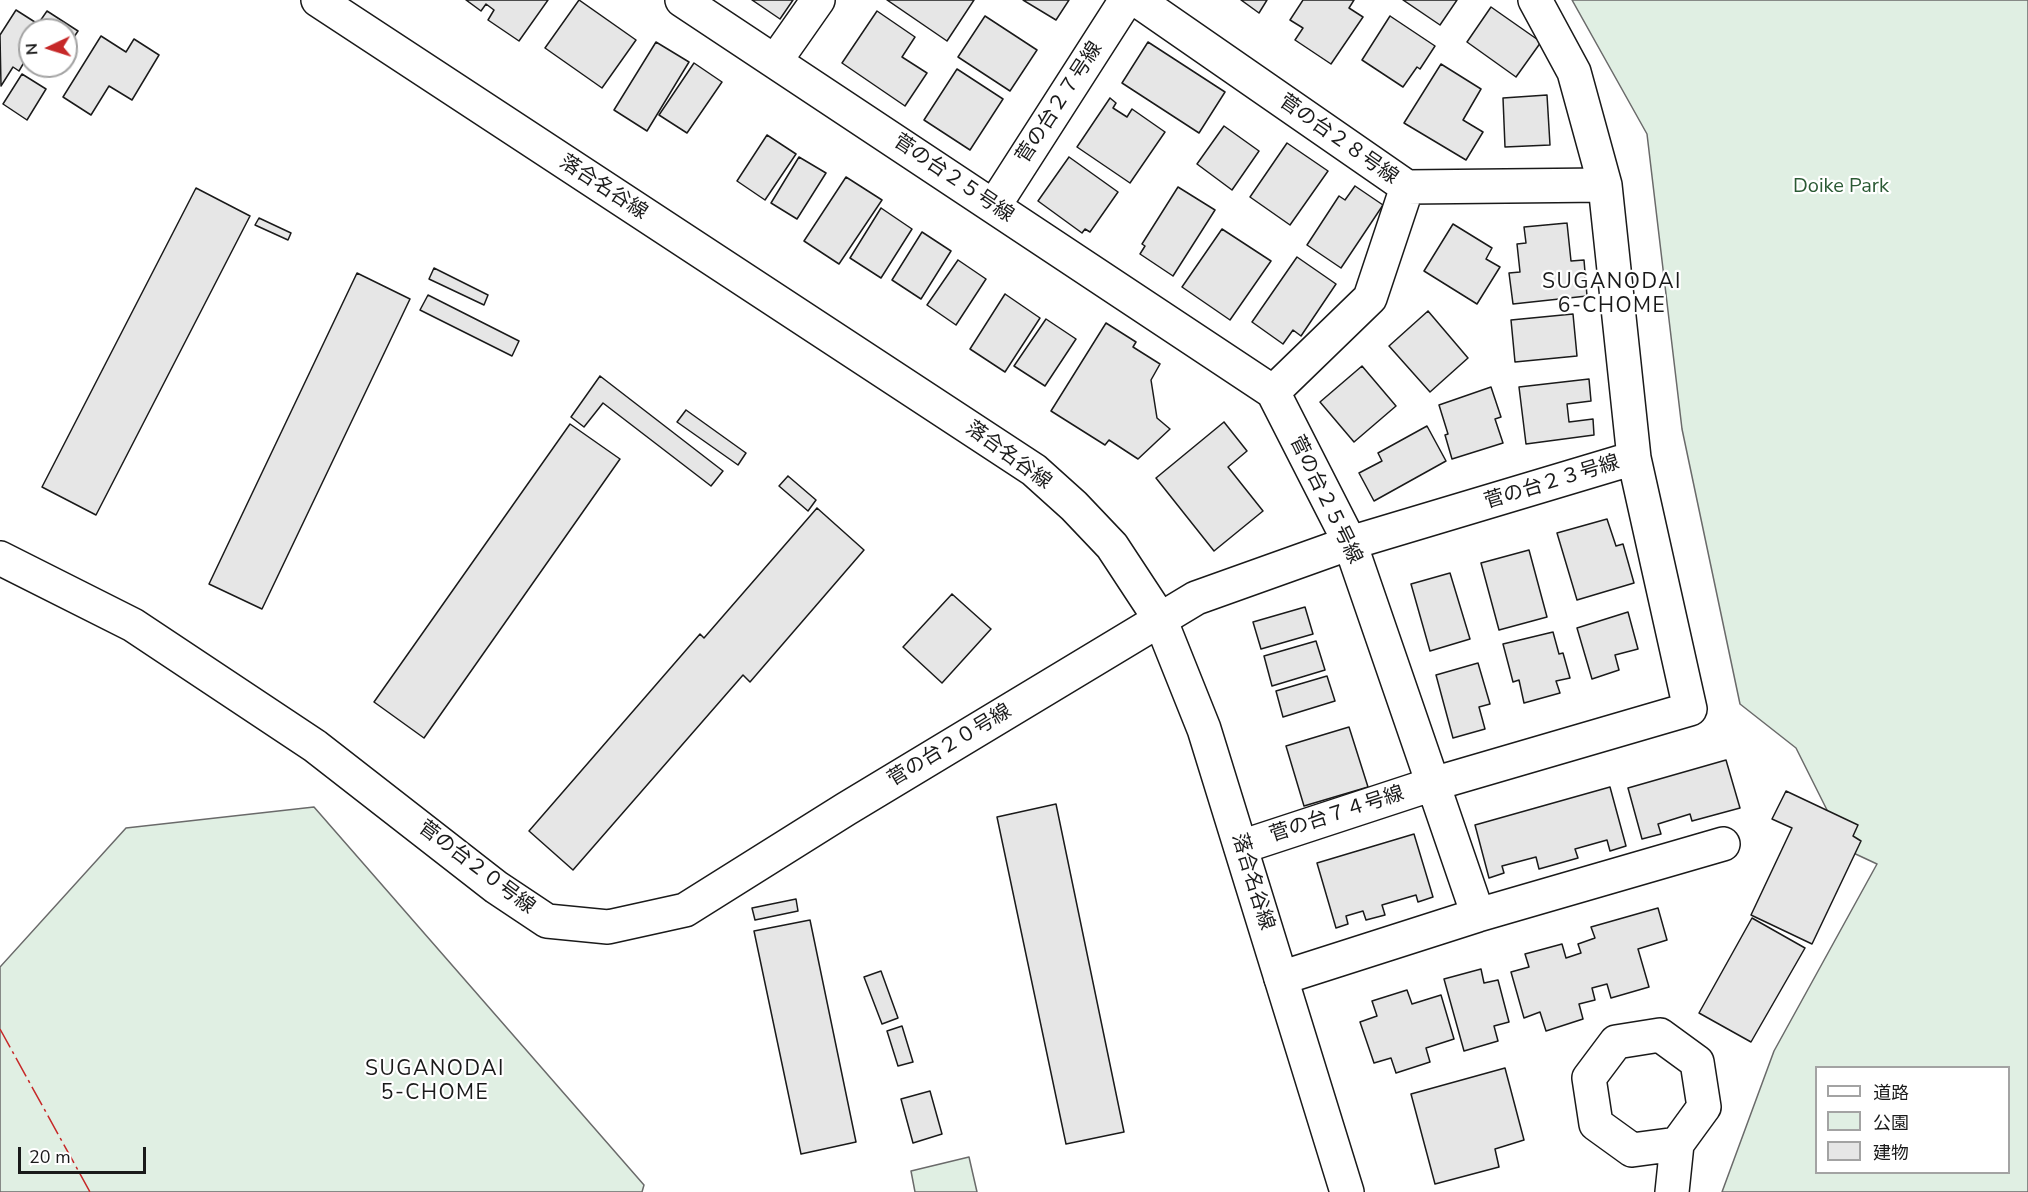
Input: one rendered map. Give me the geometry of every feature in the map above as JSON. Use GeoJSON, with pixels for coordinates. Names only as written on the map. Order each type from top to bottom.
{"type":"FeatureCollection","features":[{"type":"Feature","properties":{"kind":"street","name":"落合名谷線"},"geometry":{"type":"LineString","coordinates":[[318,0],[1034,470],[1074,506],[1112,546],[1160,619],[1204,729],[1347,1192]]}},
{"type":"Feature","properties":{"kind":"street","name":"菅の台２５号線"},"geometry":{"type":"LineString","coordinates":[[682,0],[776,60],[1273,392],[1350,543],[1478,915]]}},
{"type":"Feature","properties":{"kind":"street"},"geometry":{"type":"LineString","coordinates":[[776,60],[818,0]]}},
{"type":"Feature","properties":{"kind":"street","name":"菅の台２７号線"},"geometry":{"type":"LineString","coordinates":[[994,206],[1126,0]]}},
{"type":"Feature","properties":{"kind":"street","name":"菅の台２８号線"},"geometry":{"type":"LineString","coordinates":[[1137,0],[1407,187],[1605,185]]}},
{"type":"Feature","properties":{"kind":"street","name":"菅の台２３号線"},"geometry":{"type":"LineString","coordinates":[[1160,619],[1196,598],[1350,543],[1634,458],[1605,185],[1574,72],[1535,0]]}},
{"type":"Feature","properties":{"kind":"street"},"geometry":{"type":"LineString","coordinates":[[1273,392],[1371,298],[1407,187]]}},
{"type":"Feature","properties":{"kind":"street"},"geometry":{"type":"LineString","coordinates":[[1433,784],[1690,709],[1634,458]]}},
{"type":"Feature","properties":{"kind":"street","name":"菅の台２０号線"},"geometry":{"type":"LineString","coordinates":[[0,558],[133,625],[306,739],[496,887],[547,921],[608,927],[684,910],[1160,619]]}},
{"type":"Feature","properties":{"kind":"street","name":"菅の台７４号線"},"geometry":{"type":"LineString","coordinates":[[1241,847],[1433,784]]}},
{"type":"Feature","properties":{"kind":"street"},"geometry":{"type":"LineString","coordinates":[[1281,978],[1478,915],[1723,844]]}},
{"type":"Feature","properties":{"kind":"street"},"geometry":{"type":"LineString","coordinates":[[1672,1192],[1677,1144]]}},
{"type":"Feature","properties":{"kind":"green space","name":"Doike Park"},"geometry":{"type":"Polygon","coordinates":[[[1572,0],[2028,0],[2028,1192],[1722,1192],[1774,1051],[1877,864],[1847,850],[1796,748],[1740,704],[1682,429],[1647,134],[1572,0]]]}},
{"type":"Feature","properties":{"kind":"green space"},"geometry":{"type":"Polygon","coordinates":[[[314,807],[644,1185],[642,1192],[0,1192],[0,967],[126,828],[314,807]]]}},
{"type":"Feature","properties":{"kind":"green space"},"geometry":{"type":"Polygon","coordinates":[[[969,1157],[977,1192],[915,1192],[911,1171],[969,1157]]]}},
{"type":"Feature","properties":{"kind":"building"},"geometry":{"type":"Polygon","coordinates":[[[466,0],[548,0],[519,41],[488,20],[494,10],[486,4],[481,11],[466,0]]]}},
{"type":"Feature","properties":{"kind":"building"},"geometry":{"type":"Polygon","coordinates":[[[579,0],[636,40],[602,88],[545,48],[579,0]]]}},
{"type":"Feature","properties":{"kind":"building"},"geometry":{"type":"Polygon","coordinates":[[[752,0],[793,0],[780,19],[752,0]]]}},
{"type":"Feature","properties":{"kind":"building"},"geometry":{"type":"Polygon","coordinates":[[[887,0],[974,0],[947,41],[887,0]]]}},
{"type":"Feature","properties":{"kind":"building"},"geometry":{"type":"Polygon","coordinates":[[[1023,0],[1069,0],[1056,20],[1023,0]]]}},
{"type":"Feature","properties":{"kind":"building"},"geometry":{"type":"Polygon","coordinates":[[[1241,0],[1267,0],[1259,13],[1241,0]]]}},
{"type":"Feature","properties":{"kind":"building"},"geometry":{"type":"Polygon","coordinates":[[[1303,0],[1354,0],[1349,8],[1363,17],[1331,64],[1295,40],[1303,28],[1290,20],[1303,0]]]}},
{"type":"Feature","properties":{"kind":"building"},"geometry":{"type":"Polygon","coordinates":[[[1403,0],[1457,0],[1440,25],[1403,0]]]}},
{"type":"Feature","properties":{"kind":"building"},"geometry":{"type":"Polygon","coordinates":[[[1491,7],[1541,42],[1516,77],[1467,42],[1491,7]]]}},
{"type":"Feature","properties":{"kind":"building"},"geometry":{"type":"Polygon","coordinates":[[[16,10],[29,18],[18,18],[18,70],[13,67],[1,86],[0,35],[16,10]]]}},
{"type":"Feature","properties":{"kind":"building"},"geometry":{"type":"Polygon","coordinates":[[[47,11],[58,18],[42,18],[47,11]]]}},
{"type":"Feature","properties":{"kind":"building"},"geometry":{"type":"Polygon","coordinates":[[[877,11],[915,37],[902,57],[927,73],[905,106],[842,63],[877,11]]]}},
{"type":"Feature","properties":{"kind":"building"},"geometry":{"type":"Polygon","coordinates":[[[985,16],[1037,50],[1010,91],[958,57],[985,16]]]}},
{"type":"Feature","properties":{"kind":"building"},"geometry":{"type":"Polygon","coordinates":[[[1390,16],[1435,46],[1420,69],[1417,67],[1403,87],[1362,60],[1390,16]]]}},
{"type":"Feature","properties":{"kind":"building"},"geometry":{"type":"Polygon","coordinates":[[[101,36],[126,52],[134,39],[159,55],[132,100],[109,86],[91,115],[63,97],[75,78],[78,78],[78,73],[101,36]]]}},
{"type":"Feature","properties":{"kind":"building"},"geometry":{"type":"Polygon","coordinates":[[[656,42],[689,62],[647,131],[614,110],[656,42]]]}},
{"type":"Feature","properties":{"kind":"building"},"geometry":{"type":"Polygon","coordinates":[[[1148,42],[1225,92],[1199,133],[1122,83],[1148,42]]]}},
{"type":"Feature","properties":{"kind":"building"},"geometry":{"type":"Polygon","coordinates":[[[694,63],[722,82],[687,133],[659,115],[694,63]]]}},
{"type":"Feature","properties":{"kind":"building"},"geometry":{"type":"Polygon","coordinates":[[[1441,64],[1481,89],[1463,120],[1483,132],[1466,160],[1404,123],[1441,64]]]}},
{"type":"Feature","properties":{"kind":"building"},"geometry":{"type":"Polygon","coordinates":[[[957,69],[1003,99],[970,150],[924,120],[957,69]]]}},
{"type":"Feature","properties":{"kind":"building"},"geometry":{"type":"Polygon","coordinates":[[[19,78],[28,78],[46,89],[27,120],[3,104],[19,78]]]}},
{"type":"Feature","properties":{"kind":"building"},"geometry":{"type":"Polygon","coordinates":[[[1547,95],[1550,145],[1505,147],[1503,98],[1547,95]]]}},
{"type":"Feature","properties":{"kind":"building"},"geometry":{"type":"Polygon","coordinates":[[[1110,98],[1116,103],[1113,108],[1127,117],[1132,109],[1165,132],[1130,183],[1077,147],[1110,98]]]}},
{"type":"Feature","properties":{"kind":"building"},"geometry":{"type":"Polygon","coordinates":[[[1224,126],[1259,151],[1232,190],[1197,164],[1224,126]]]}},
{"type":"Feature","properties":{"kind":"building"},"geometry":{"type":"Polygon","coordinates":[[[767,135],[796,154],[765,200],[737,181],[767,135]]]}},
{"type":"Feature","properties":{"kind":"building"},"geometry":{"type":"Polygon","coordinates":[[[1287,143],[1328,171],[1290,225],[1250,197],[1287,143]]]}},
{"type":"Feature","properties":{"kind":"building"},"geometry":{"type":"Polygon","coordinates":[[[799,157],[826,173],[797,219],[771,203],[799,157]]]}},
{"type":"Feature","properties":{"kind":"building"},"geometry":{"type":"Polygon","coordinates":[[[1069,157],[1118,192],[1090,232],[1085,229],[1082,233],[1038,201],[1069,157]]]}},
{"type":"Feature","properties":{"kind":"building"},"geometry":{"type":"Polygon","coordinates":[[[846,177],[882,200],[839,264],[804,241],[846,177]]]}},
{"type":"Feature","properties":{"kind":"building"},"geometry":{"type":"Polygon","coordinates":[[[1355,186],[1383,205],[1341,268],[1307,245],[1339,196],[1345,200],[1355,186]]]}},
{"type":"Feature","properties":{"kind":"building"},"geometry":{"type":"Polygon","coordinates":[[[1178,187],[1215,210],[1173,276],[1140,254],[1145,246],[1142,244],[1178,187]]]}},
{"type":"Feature","properties":{"kind":"building"},"geometry":{"type":"Polygon","coordinates":[[[196,188],[250,216],[96,515],[42,487],[196,188]]]}},
{"type":"Feature","properties":{"kind":"building"},"geometry":{"type":"Polygon","coordinates":[[[881,208],[912,229],[881,278],[850,258],[881,208]]]}},
{"type":"Feature","properties":{"kind":"building"},"geometry":{"type":"Polygon","coordinates":[[[259,218],[291,233],[288,240],[255,225],[259,218]]]}},
{"type":"Feature","properties":{"kind":"building"},"geometry":{"type":"Polygon","coordinates":[[[1567,223],[1571,261],[1584,260],[1587,296],[1513,304],[1509,273],[1520,272],[1517,244],[1526,243],[1524,227],[1567,223]]]}},
{"type":"Feature","properties":{"kind":"building"},"geometry":{"type":"Polygon","coordinates":[[[1453,224],[1492,248],[1486,259],[1500,267],[1477,304],[1424,271],[1453,224]]]}},
{"type":"Feature","properties":{"kind":"building"},"geometry":{"type":"Polygon","coordinates":[[[1222,229],[1271,261],[1230,320],[1182,287],[1222,229]]]}},
{"type":"Feature","properties":{"kind":"building"},"geometry":{"type":"Polygon","coordinates":[[[922,232],[951,251],[921,299],[892,280],[922,232]]]}},
{"type":"Feature","properties":{"kind":"building"},"geometry":{"type":"Polygon","coordinates":[[[1297,257],[1336,284],[1301,336],[1293,330],[1283,344],[1252,322],[1297,257]]]}},
{"type":"Feature","properties":{"kind":"building"},"geometry":{"type":"Polygon","coordinates":[[[958,260],[986,279],[956,325],[927,305],[958,260]]]}},
{"type":"Feature","properties":{"kind":"building"},"geometry":{"type":"Polygon","coordinates":[[[434,268],[488,295],[484,305],[429,279],[434,268]]]}},
{"type":"Feature","properties":{"kind":"building"},"geometry":{"type":"Polygon","coordinates":[[[357,273],[410,299],[262,609],[209,584],[357,273]]]}},
{"type":"Feature","properties":{"kind":"building"},"geometry":{"type":"Polygon","coordinates":[[[1005,294],[1040,318],[1005,372],[970,349],[1005,294]]]}},
{"type":"Feature","properties":{"kind":"building"},"geometry":{"type":"Polygon","coordinates":[[[428,295],[519,341],[512,356],[420,310],[428,295]]]}},
{"type":"Feature","properties":{"kind":"building"},"geometry":{"type":"Polygon","coordinates":[[[1428,311],[1468,358],[1430,392],[1389,346],[1428,311]]]}},
{"type":"Feature","properties":{"kind":"building"},"geometry":{"type":"Polygon","coordinates":[[[1573,314],[1577,356],[1515,362],[1511,320],[1573,314]]]}},
{"type":"Feature","properties":{"kind":"building"},"geometry":{"type":"Polygon","coordinates":[[[1046,319],[1076,339],[1045,386],[1014,366],[1046,319]]]}},
{"type":"Feature","properties":{"kind":"building"},"geometry":{"type":"Polygon","coordinates":[[[1106,323],[1136,342],[1133,347],[1160,364],[1151,380],[1157,418],[1170,429],[1138,459],[1109,440],[1105,445],[1051,411],[1106,323]]]}},
{"type":"Feature","properties":{"kind":"building"},"geometry":{"type":"Polygon","coordinates":[[[1362,366],[1396,406],[1354,442],[1320,402],[1362,366]]]}},
{"type":"Feature","properties":{"kind":"building"},"geometry":{"type":"Polygon","coordinates":[[[600,376],[723,471],[711,486],[603,403],[584,427],[571,417],[600,376]]]}},
{"type":"Feature","properties":{"kind":"building"},"geometry":{"type":"Polygon","coordinates":[[[1589,379],[1591,401],[1567,404],[1569,422],[1593,419],[1594,435],[1526,444],[1519,387],[1589,379]]]}},
{"type":"Feature","properties":{"kind":"building"},"geometry":{"type":"Polygon","coordinates":[[[1491,387],[1501,417],[1495,419],[1503,443],[1452,459],[1445,435],[1448,434],[1439,405],[1491,387]]]}},
{"type":"Feature","properties":{"kind":"building"},"geometry":{"type":"Polygon","coordinates":[[[686,410],[746,453],[738,465],[677,422],[686,410]]]}},
{"type":"Feature","properties":{"kind":"building"},"geometry":{"type":"Polygon","coordinates":[[[1224,422],[1247,451],[1228,467],[1263,511],[1214,551],[1156,478],[1224,422]]]}},
{"type":"Feature","properties":{"kind":"building"},"geometry":{"type":"Polygon","coordinates":[[[570,424],[620,459],[424,738],[374,702],[570,424]]]}},
{"type":"Feature","properties":{"kind":"building"},"geometry":{"type":"Polygon","coordinates":[[[1427,426],[1446,461],[1374,501],[1359,473],[1382,461],[1378,453],[1427,426]]]}},
{"type":"Feature","properties":{"kind":"building"},"geometry":{"type":"Polygon","coordinates":[[[788,476],[816,500],[808,511],[779,486],[788,476]]]}},
{"type":"Feature","properties":{"kind":"building"},"geometry":{"type":"Polygon","coordinates":[[[817,508],[864,550],[750,682],[743,675],[573,870],[529,831],[700,634],[704,638],[817,508]]]}},
{"type":"Feature","properties":{"kind":"building"},"geometry":{"type":"Polygon","coordinates":[[[1607,519],[1616,546],[1623,544],[1634,583],[1577,600],[1557,533],[1607,519]]]}},
{"type":"Feature","properties":{"kind":"building"},"geometry":{"type":"Polygon","coordinates":[[[1529,550],[1547,617],[1499,630],[1481,563],[1529,550]]]}},
{"type":"Feature","properties":{"kind":"building"},"geometry":{"type":"Polygon","coordinates":[[[1450,573],[1470,639],[1430,651],[1411,584],[1450,573]]]}},
{"type":"Feature","properties":{"kind":"building"},"geometry":{"type":"Polygon","coordinates":[[[952,594],[991,629],[942,683],[903,647],[952,594]]]}},
{"type":"Feature","properties":{"kind":"building"},"geometry":{"type":"Polygon","coordinates":[[[1305,607],[1313,634],[1261,649],[1253,622],[1305,607]]]}},
{"type":"Feature","properties":{"kind":"building"},"geometry":{"type":"Polygon","coordinates":[[[1628,612],[1638,649],[1615,655],[1619,670],[1592,679],[1577,628],[1628,612]]]}},
{"type":"Feature","properties":{"kind":"building"},"geometry":{"type":"Polygon","coordinates":[[[1553,632],[1559,654],[1563,653],[1570,678],[1556,681],[1560,693],[1524,703],[1519,680],[1513,682],[1503,644],[1553,632]]]}},
{"type":"Feature","properties":{"kind":"building"},"geometry":{"type":"Polygon","coordinates":[[[1316,641],[1325,670],[1272,686],[1264,656],[1316,641]]]}},
{"type":"Feature","properties":{"kind":"building"},"geometry":{"type":"Polygon","coordinates":[[[1478,663],[1490,704],[1479,707],[1485,729],[1453,738],[1436,675],[1478,663]]]}},
{"type":"Feature","properties":{"kind":"building"},"geometry":{"type":"Polygon","coordinates":[[[1327,676],[1335,701],[1283,717],[1276,691],[1327,676]]]}},
{"type":"Feature","properties":{"kind":"building"},"geometry":{"type":"Polygon","coordinates":[[[1349,727],[1368,787],[1304,806],[1286,746],[1349,727]]]}},
{"type":"Feature","properties":{"kind":"building"},"geometry":{"type":"Polygon","coordinates":[[[1726,760],[1740,808],[1692,821],[1690,814],[1658,824],[1661,834],[1642,839],[1628,788],[1726,760]]]}},
{"type":"Feature","properties":{"kind":"building"},"geometry":{"type":"Polygon","coordinates":[[[1610,787],[1626,846],[1610,851],[1607,840],[1575,849],[1578,858],[1539,869],[1536,857],[1502,866],[1504,873],[1489,878],[1475,825],[1610,787]]]}},
{"type":"Feature","properties":{"kind":"building"},"geometry":{"type":"Polygon","coordinates":[[[1786,791],[1858,825],[1853,836],[1861,841],[1812,944],[1751,915],[1792,828],[1772,819],[1786,791]]]}},
{"type":"Feature","properties":{"kind":"building"},"geometry":{"type":"Polygon","coordinates":[[[1056,804],[1124,1132],[1066,1144],[997,817],[1056,804]]]}},
{"type":"Feature","properties":{"kind":"building"},"geometry":{"type":"Polygon","coordinates":[[[1414,834],[1433,897],[1418,902],[1416,895],[1382,905],[1385,915],[1366,920],[1363,911],[1346,916],[1348,924],[1336,928],[1317,863],[1414,834]]]}},
{"type":"Feature","properties":{"kind":"building"},"geometry":{"type":"Polygon","coordinates":[[[796,899],[798,911],[755,920],[752,908],[796,899]]]}},
{"type":"Feature","properties":{"kind":"building"},"geometry":{"type":"Polygon","coordinates":[[[1658,908],[1667,940],[1638,949],[1649,987],[1611,998],[1607,984],[1592,988],[1595,1000],[1579,1004],[1583,1019],[1546,1031],[1540,1012],[1524,1018],[1511,972],[1529,967],[1525,954],[1562,944],[1566,958],[1581,953],[1578,944],[1595,938],[1591,927],[1658,908]]]}},
{"type":"Feature","properties":{"kind":"building"},"geometry":{"type":"Polygon","coordinates":[[[1752,918],[1805,948],[1751,1042],[1699,1013],[1752,918]]]}},
{"type":"Feature","properties":{"kind":"building"},"geometry":{"type":"Polygon","coordinates":[[[810,920],[856,1142],[801,1154],[754,931],[810,920]]]}},
{"type":"Feature","properties":{"kind":"building"},"geometry":{"type":"Polygon","coordinates":[[[1481,969],[1484,983],[1498,980],[1509,1022],[1494,1026],[1498,1041],[1464,1051],[1444,979],[1481,969]]]}},
{"type":"Feature","properties":{"kind":"building"},"geometry":{"type":"Polygon","coordinates":[[[881,971],[898,1018],[882,1024],[864,977],[881,971]]]}},
{"type":"Feature","properties":{"kind":"building"},"geometry":{"type":"Polygon","coordinates":[[[1407,990],[1412,1004],[1441,995],[1454,1039],[1426,1048],[1430,1062],[1396,1073],[1391,1058],[1374,1063],[1360,1022],[1377,1016],[1372,1001],[1407,990]]]}},
{"type":"Feature","properties":{"kind":"building"},"geometry":{"type":"Polygon","coordinates":[[[902,1026],[913,1062],[898,1066],[887,1031],[902,1026]]]}},
{"type":"Feature","properties":{"kind":"building"},"geometry":{"type":"Polygon","coordinates":[[[1505,1068],[1524,1140],[1495,1149],[1499,1167],[1435,1184],[1411,1094],[1505,1068]]]}},
{"type":"Feature","properties":{"kind":"building"},"geometry":{"type":"Polygon","coordinates":[[[930,1091],[942,1134],[913,1143],[901,1099],[930,1091]]]}},
{"type":"Feature","properties":{"kind":"power"},"geometry":{"type":"LineString","coordinates":[[0,1029],[90,1192]]}},
{"type":"Feature","properties":{"kind":"district","name":"SUGANODAI 6-CHOME"},"geometry":{"type":"Point","coordinates":[1612,295]}},
{"type":"Feature","properties":{"kind":"district","name":"SUGANODAI 5-CHOME"},"geometry":{"type":"Point","coordinates":[435,1082]}}]}
